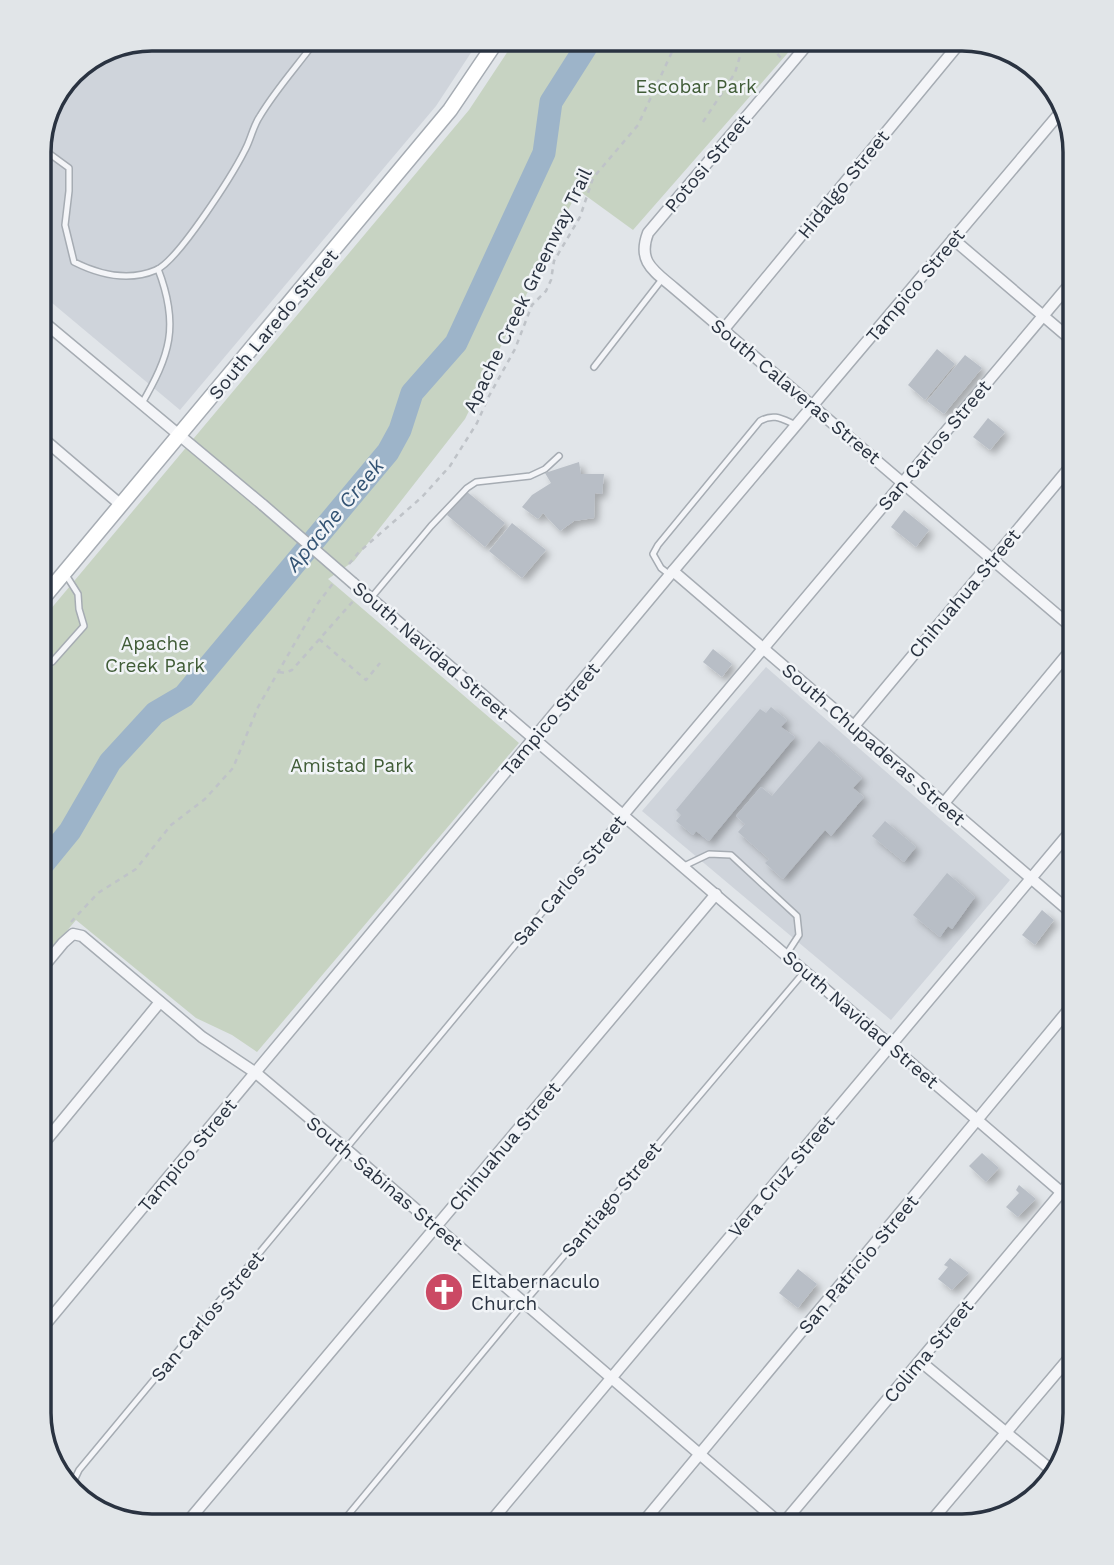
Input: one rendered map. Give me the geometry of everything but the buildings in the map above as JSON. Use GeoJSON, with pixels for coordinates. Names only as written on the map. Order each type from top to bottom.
{"type":"FeatureCollection","features":[{"type":"Feature","properties":{"kind":"main road","name":"South Laredo Street"},"geometry":{"type":"LineString","coordinates":[[51,588],[450,110],[490,51]]}},
{"type":"Feature","properties":{"kind":"street","name":"Potosi Street"},"geometry":{"type":"LineString","coordinates":[[646,260],[643,246],[648,233],[802,51]]}},
{"type":"Feature","properties":{"kind":"street","name":"Hidalgo Street"},"geometry":{"type":"LineString","coordinates":[[724,329],[952,51]]}},
{"type":"Feature","properties":{"kind":"street","name":"Tampico Street"},"geometry":{"type":"LineString","coordinates":[[51,1317],[671,573],[1057,116]]}},
{"type":"Feature","properties":{"kind":"street"},"geometry":{"type":"LineString","coordinates":[[953,239],[1063,332]]}},
{"type":"Feature","properties":{"kind":"street","name":"South Calaveras Street"},"geometry":{"type":"LineString","coordinates":[[646,260],[663,278],[1063,618]]}},
{"type":"Feature","properties":{"kind":"street","name":"San Carlos Street"},"geometry":{"type":"LineString","coordinates":[[623,815],[1063,293]]}},
{"type":"Feature","properties":{"kind":"street","name":"South Navidad Street"},"geometry":{"type":"LineString","coordinates":[[51,328],[263,505],[533,740],[1062,1192]]}},
{"type":"Feature","properties":{"kind":"street"},"geometry":{"type":"LineString","coordinates":[[51,445],[121,505]]}},
{"type":"Feature","properties":{"kind":"street","name":"Chihuahua Street"},"geometry":{"type":"LineString","coordinates":[[854,726],[1063,476]]}},
{"type":"Feature","properties":{"kind":"street","name":"South Chupaderas Street"},"geometry":{"type":"LineString","coordinates":[[671,573],[1063,905]]}},
{"type":"Feature","properties":{"kind":"street"},"geometry":{"type":"LineString","coordinates":[[944,803],[1063,661]]}},
{"type":"Feature","properties":{"kind":"street","name":"Vera Cruz Street"},"geometry":{"type":"LineString","coordinates":[[497,1514],[1063,841]]}},
{"type":"Feature","properties":{"kind":"street","name":"Chihuahua Street"},"geometry":{"type":"LineString","coordinates":[[194,1514],[716,894]]}},
{"type":"Feature","properties":{"kind":"street"},"geometry":{"type":"LineString","coordinates":[[51,958],[69,932]]}},
{"type":"Feature","properties":{"kind":"street","name":"South Sabinas Street"},"geometry":{"type":"LineString","coordinates":[[69,932],[82,936],[202,1037],[256,1073],[437,1226],[523,1304],[768,1514]]}},
{"type":"Feature","properties":{"kind":"street"},"geometry":{"type":"LineString","coordinates":[[51,1133],[160,1002]]}},
{"type":"Feature","properties":{"kind":"street","name":"San Patricio Street"},"geometry":{"type":"LineString","coordinates":[[650,1514],[1063,1017]]}},
{"type":"Feature","properties":{"kind":"street","name":"Colima Street"},"geometry":{"type":"LineString","coordinates":[[792,1514],[1062,1192]]}},
{"type":"Feature","properties":{"kind":"street"},"geometry":{"type":"LineString","coordinates":[[920,1361],[1048,1467]]}},
{"type":"Feature","properties":{"kind":"street"},"geometry":{"type":"LineString","coordinates":[[938,1514],[1063,1366]]}},
{"type":"Feature","properties":{"kind":"lane"},"geometry":{"type":"LineString","coordinates":[[51,155],[69,168],[65,225],[74,262],[112,277],[132,276],[158,269],[191,234],[246,150],[259,117],[307,51]]}},
{"type":"Feature","properties":{"kind":"lane"},"geometry":{"type":"LineString","coordinates":[[141,405],[160,372],[168,351],[170,304],[158,269]]}},
{"type":"Feature","properties":{"kind":"lane"},"geometry":{"type":"LineString","coordinates":[[594,367],[663,278]]}},
{"type":"Feature","properties":{"kind":"lane"},"geometry":{"type":"LineString","coordinates":[[671,573],[661,568],[653,554],[658,545],[760,421],[776,416],[796,425]]}},
{"type":"Feature","properties":{"kind":"lane"},"geometry":{"type":"LineString","coordinates":[[371,598],[467,488],[476,482],[530,477],[545,469],[559,456]]}},
{"type":"Feature","properties":{"kind":"lane"},"geometry":{"type":"LineString","coordinates":[[51,662],[84,626],[78,594],[64,572]]}},
{"type":"Feature","properties":{"kind":"lane","name":"San Carlos Street"},"geometry":{"type":"LineString","coordinates":[[76,1480],[79,1470],[623,815]]}},
{"type":"Feature","properties":{"kind":"lane"},"geometry":{"type":"LineString","coordinates":[[683,866],[709,854],[731,855],[797,916],[799,935],[786,955]]}},
{"type":"Feature","properties":{"kind":"lane","name":"Santiago Street"},"geometry":{"type":"LineString","coordinates":[[349,1514],[805,971]]}},
{"type":"Feature","properties":{"kind":"path","name":"Apache Creek Greenway Trail"},"geometry":{"type":"LineString","coordinates":[[343,571],[359,552],[422,497],[450,466],[477,423],[515,349],[532,305],[546,291],[554,261],[580,217],[593,178],[638,125],[672,51]]}},
{"type":"Feature","properties":{"kind":"path"},"geometry":{"type":"LineString","coordinates":[[703,122],[735,73],[741,51]]}},
{"type":"Feature","properties":{"kind":"path"},"geometry":{"type":"LineString","coordinates":[[775,51],[781,58]]}},
{"type":"Feature","properties":{"kind":"path"},"geometry":{"type":"LineString","coordinates":[[69,932],[98,893],[136,869],[171,825],[219,785],[233,768],[258,708],[318,603],[335,581]]}},
{"type":"Feature","properties":{"kind":"path"},"geometry":{"type":"LineString","coordinates":[[278,672],[292,670],[355,599]]}},
{"type":"Feature","properties":{"kind":"path"},"geometry":{"type":"LineString","coordinates":[[319,639],[366,680],[380,663]]}},
{"type":"Feature","properties":{"kind":"shaded area"},"geometry":{"type":"Polygon","coordinates":[[[472,51],[436,106],[180,410],[51,302],[51,145],[61,107],[72,90],[101,64],[119,56],[139,52],[472,51]]]}},
{"type":"Feature","properties":{"kind":"shaded area"},"geometry":{"type":"Polygon","coordinates":[[[766,667],[1010,880],[891,1020],[642,811],[766,667]]]}},
{"type":"Feature","properties":{"kind":"green space"},"geometry":{"type":"Polygon","coordinates":[[[508,51],[790,51],[633,230],[578,190],[465,419],[354,561],[328,579],[519,743],[257,1052],[232,1035],[196,1018],[76,920],[51,950],[51,609],[469,110],[508,51]]]}},
{"type":"Feature","properties":{"kind":"waterway","name":"Apache Creek"},"geometry":{"type":"LineString","coordinates":[[51,854],[70,831],[110,762],[155,713],[184,696],[388,452],[400,430],[412,393],[456,343],[544,153],[551,102],[583,51]]}},
{"type":"Feature","properties":{"kind":"place","name":"Eltabernaculo Church"},"geometry":{"type":"Point","coordinates":[444,1292]}},
{"type":"Feature","properties":{"kind":"park label","name":"Escobar Park"},"geometry":{"type":"Point","coordinates":[696,86]}},
{"type":"Feature","properties":{"kind":"park label","name":"Apache Creek Park"},"geometry":{"type":"Point","coordinates":[155,654]}},
{"type":"Feature","properties":{"kind":"park label","name":"Amistad Park"},"geometry":{"type":"Point","coordinates":[352,765]}}]}
